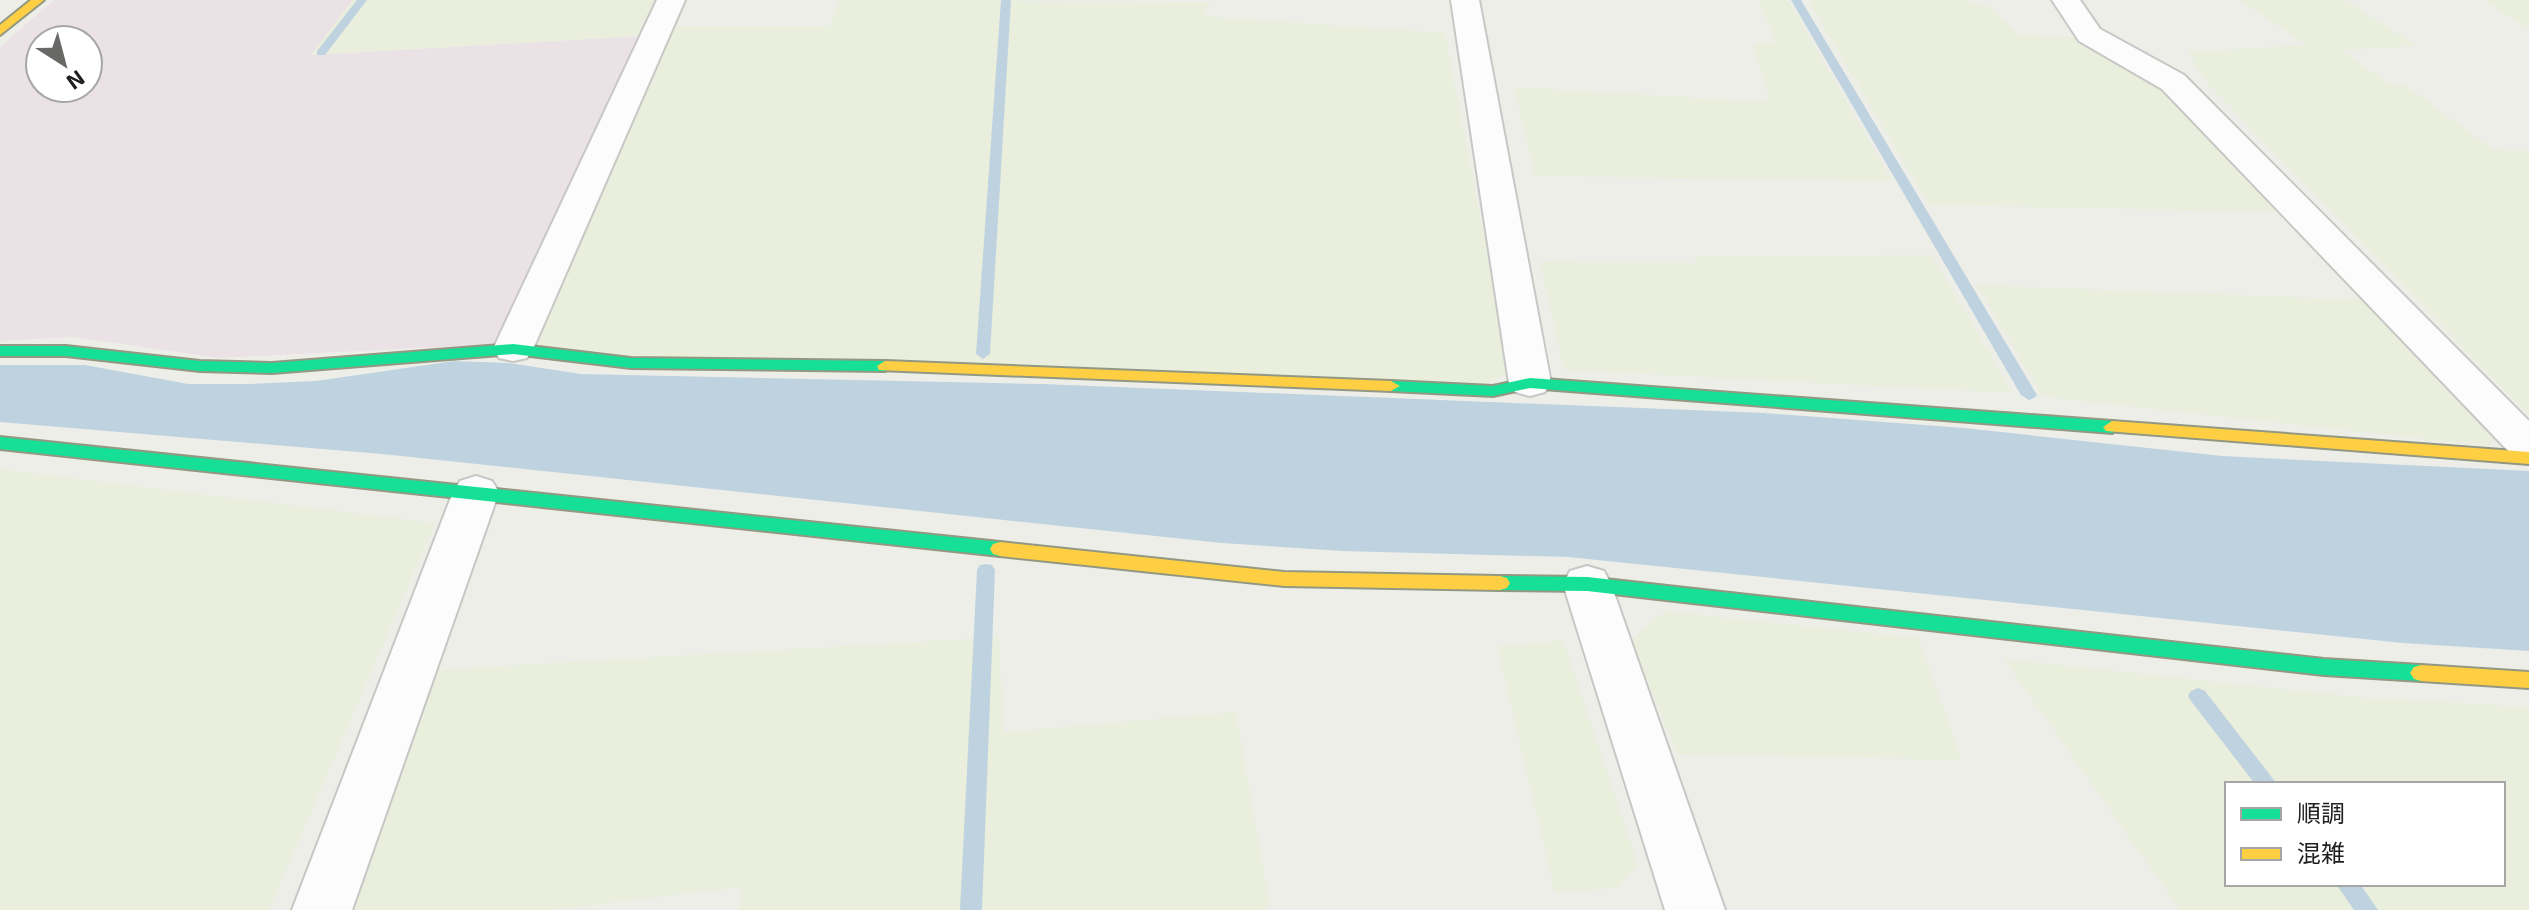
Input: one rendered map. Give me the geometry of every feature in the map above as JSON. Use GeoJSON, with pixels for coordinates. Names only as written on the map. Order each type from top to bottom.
{"type":"FeatureCollection","features":[{"type":"Feature","properties":{"kind":"street"},"geometry":{"type":"LineString","coordinates":[[0,31],[38,0]]}},
{"type":"Feature","properties":{"kind":"street"},"geometry":{"type":"LineString","coordinates":[[513,349],[671,0]]}},
{"type":"Feature","properties":{"kind":"street"},"geometry":{"type":"LineString","coordinates":[[1465,0],[1530,383]]}},
{"type":"Feature","properties":{"kind":"street"},"geometry":{"type":"LineString","coordinates":[[2066,0],[2089,35],[2173,82],[2529,447]]}},
{"type":"Feature","properties":{"kind":"street"},"geometry":{"type":"LineString","coordinates":[[0,351],[66,351],[200,366],[272,368],[513,349],[631,363],[955,367],[1493,391],[1530,383],[2529,458]]}},
{"type":"Feature","properties":{"kind":"street"},"geometry":{"type":"LineString","coordinates":[[0,443],[1284,579],[1587,584],[2324,667],[2529,680]]}},
{"type":"Feature","properties":{"kind":"street"},"geometry":{"type":"LineString","coordinates":[[322,910],[476,492]]}},
{"type":"Feature","properties":{"kind":"street"},"geometry":{"type":"LineString","coordinates":[[1587,584],[1695,910]]}},
{"type":"Feature","properties":{"kind":"shaded area"},"geometry":{"type":"Polygon","coordinates":[[[54,0],[353,0],[312,55],[641,36],[501,344],[219,358],[73,337],[0,341],[0,47],[24,26],[24,104],[104,104],[104,24],[26,24],[54,0]]]}},
{"type":"Feature","properties":{"kind":"green space"},"geometry":{"type":"Polygon","coordinates":[[[353,0],[656,0],[641,36],[311,55],[353,0]]]}},
{"type":"Feature","properties":{"kind":"green space"},"geometry":{"type":"Polygon","coordinates":[[[840,0],[1211,2],[1203,16],[1445,33],[1510,372],[1486,383],[638,356],[540,346],[534,336],[670,26],[829,26],[840,0]]]}},
{"type":"Feature","properties":{"kind":"green space"},"geometry":{"type":"Polygon","coordinates":[[[1758,0],[1788,0],[1892,181],[1535,176],[1514,87],[1770,102],[1753,43],[1777,43],[1758,0]]]}},
{"type":"Feature","properties":{"kind":"green space"},"geometry":{"type":"Polygon","coordinates":[[[1808,0],[1965,0],[1987,6],[2020,35],[2075,37],[2168,88],[2287,212],[1929,205],[1808,0]]]}},
{"type":"Feature","properties":{"kind":"green space"},"geometry":{"type":"Polygon","coordinates":[[[2239,0],[2346,0],[2416,46],[2341,50],[2388,84],[2405,85],[2494,150],[2529,151],[2529,415],[2209,85],[2188,52],[2307,45],[2239,0]]]}},
{"type":"Feature","properties":{"kind":"green space"},"geometry":{"type":"Polygon","coordinates":[[[2484,0],[2529,1],[2529,29],[2484,0]]]}},
{"type":"Feature","properties":{"kind":"green space"},"geometry":{"type":"Polygon","coordinates":[[[1932,255],[2013,393],[1564,370],[1540,262],[1697,263],[1695,256],[1932,255]]]}},
{"type":"Feature","properties":{"kind":"green space"},"geometry":{"type":"Polygon","coordinates":[[[1977,285],[2372,300],[2501,434],[2488,446],[2043,397],[1977,285]]]}},
{"type":"Feature","properties":{"kind":"green space"},"geometry":{"type":"Polygon","coordinates":[[[0,469],[435,523],[269,910],[0,910],[0,469]]]}},
{"type":"Feature","properties":{"kind":"green space"},"geometry":{"type":"Polygon","coordinates":[[[1665,611],[1919,638],[1961,760],[1677,754],[1631,640],[1665,611]]]}},
{"type":"Feature","properties":{"kind":"green space"},"geometry":{"type":"Polygon","coordinates":[[[999,637],[1004,732],[1236,712],[1270,907],[1259,910],[738,910],[742,887],[549,910],[336,910],[430,670],[999,637]]]}},
{"type":"Feature","properties":{"kind":"green space"},"geometry":{"type":"Polygon","coordinates":[[[1563,640],[1638,865],[1617,888],[1555,893],[1497,647],[1563,640]]]}},
{"type":"Feature","properties":{"kind":"green space"},"geometry":{"type":"Polygon","coordinates":[[[2004,659],[2359,697],[2529,707],[2529,910],[2180,910],[2004,659]]]}},
{"type":"Feature","properties":{"kind":"water"},"geometry":{"type":"Polygon","coordinates":[[[454,361],[509,363],[581,374],[1043,384],[1765,413],[1964,428],[2222,456],[2529,471],[2529,651],[2403,643],[1568,557],[1343,551],[1222,543],[382,454],[0,422],[0,365],[85,365],[188,384],[249,384],[316,381],[454,361]]]}},
{"type":"Feature","properties":{"kind":"waterway"},"geometry":{"type":"LineString","coordinates":[[321,53],[362,0]]}},
{"type":"Feature","properties":{"kind":"waterway"},"geometry":{"type":"LineString","coordinates":[[983,354],[1006,0]]}},
{"type":"Feature","properties":{"kind":"waterway"},"geometry":{"type":"LineString","coordinates":[[1796,0],[2029,395]]}},
{"type":"Feature","properties":{"kind":"waterway"},"geometry":{"type":"LineString","coordinates":[[971,910],[986,570]]}},
{"type":"Feature","properties":{"kind":"waterway"},"geometry":{"type":"LineString","coordinates":[[2198,696],[2265,782]]}},
{"type":"Feature","properties":{"kind":"waterway"},"geometry":{"type":"LineString","coordinates":[[2349,886],[2367,910]]}},
{"type":"Feature","properties":{"kind":"traffic: fast"},"geometry":{"type":"LineString","coordinates":[[0,351],[66,351],[200,366],[272,368],[513,349],[631,363],[885,366]]}},
{"type":"Feature","properties":{"kind":"traffic: fast"},"geometry":{"type":"LineString","coordinates":[[1391,386],[1493,391],[1530,383],[2112,427]]}},
{"type":"Feature","properties":{"kind":"traffic: fast"},"geometry":{"type":"LineString","coordinates":[[0,443],[1000,549]]}},
{"type":"Feature","properties":{"kind":"traffic: fast"},"geometry":{"type":"LineString","coordinates":[[1500,583],[1587,584],[2324,667],[2421,673]]}},
{"type":"Feature","properties":{"kind":"traffic: slow"},"geometry":{"type":"LineString","coordinates":[[0,31],[38,0]]}},
{"type":"Feature","properties":{"kind":"traffic: slow"},"geometry":{"type":"LineString","coordinates":[[885,366],[1391,386]]}},
{"type":"Feature","properties":{"kind":"traffic: slow"},"geometry":{"type":"LineString","coordinates":[[2112,427],[2529,458]]}},
{"type":"Feature","properties":{"kind":"traffic: slow"},"geometry":{"type":"LineString","coordinates":[[1000,549],[1284,579],[1500,583]]}},
{"type":"Feature","properties":{"kind":"traffic: slow"},"geometry":{"type":"LineString","coordinates":[[2421,673],[2529,680]]}}]}
